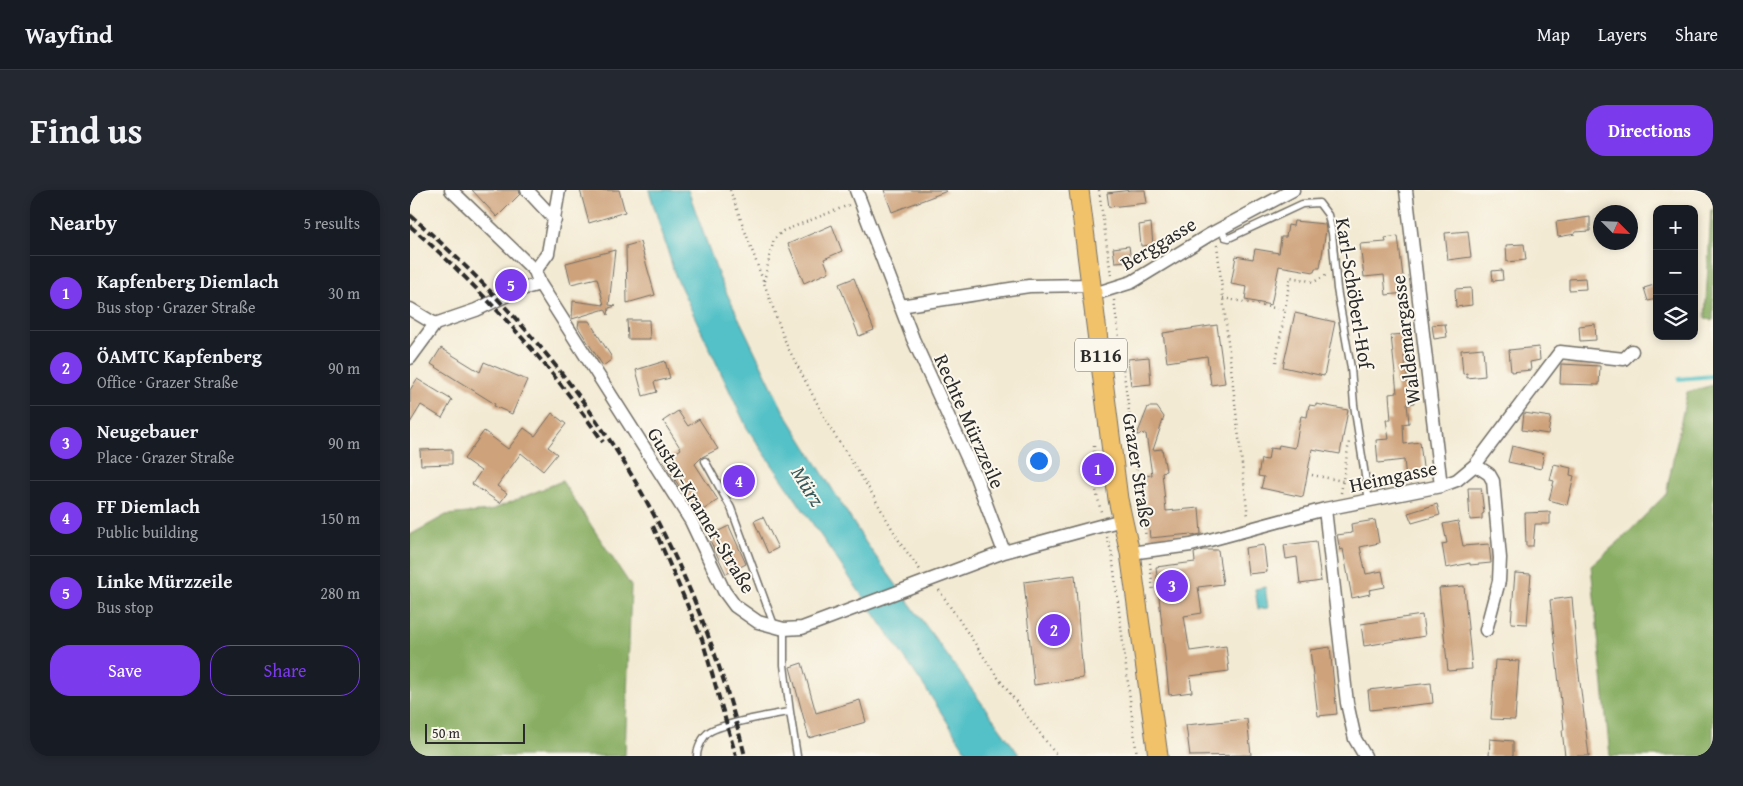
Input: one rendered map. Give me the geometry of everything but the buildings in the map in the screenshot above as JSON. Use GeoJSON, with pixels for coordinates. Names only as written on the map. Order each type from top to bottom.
{"type":"FeatureCollection","features":[{"type":"Feature","properties":{"kind":"main road","name":"Grazer Straße"},"geometry":{"type":"LineString","coordinates":[[1079,190],[1118,498],[1122,520],[1139,552],[1158,756]]}},
{"type":"Feature","properties":{"kind":"street"},"geometry":{"type":"LineString","coordinates":[[452,190],[535,271],[548,252],[559,190]]}},
{"type":"Feature","properties":{"kind":"street"},"geometry":{"type":"LineString","coordinates":[[528,190],[555,220]]}},
{"type":"Feature","properties":{"kind":"street","name":"Berggasse"},"geometry":{"type":"LineString","coordinates":[[1093,290],[1113,290],[1132,282],[1218,230],[1293,190]]}},
{"type":"Feature","properties":{"kind":"street","name":"Waldemargasse"},"geometry":{"type":"LineString","coordinates":[[1406,190],[1441,486]]}},
{"type":"Feature","properties":{"kind":"street","name":"Rechte Mürzzeile"},"geometry":{"type":"LineString","coordinates":[[858,195],[900,306],[976,477],[1004,552]]}},
{"type":"Feature","properties":{"kind":"street","name":"Gustav-Kramer-Straße"},"geometry":{"type":"LineString","coordinates":[[535,271],[540,284],[691,521],[724,591],[735,606],[758,622],[779,627],[802,628],[1004,552],[1122,520]]}},
{"type":"Feature","properties":{"kind":"street"},"geometry":{"type":"LineString","coordinates":[[410,358],[435,324],[476,310],[518,290],[540,284]]}},
{"type":"Feature","properties":{"kind":"street"},"geometry":{"type":"LineString","coordinates":[[900,306],[1028,286],[1093,290]]}},
{"type":"Feature","properties":{"kind":"street"},"geometry":{"type":"LineString","coordinates":[[410,309],[435,324]]}},
{"type":"Feature","properties":{"kind":"street","name":"Heimgasse"},"geometry":{"type":"LineString","coordinates":[[1139,552],[1191,545],[1325,509],[1441,486],[1457,480],[1475,466],[1560,352],[1624,359],[1632,351]]}},
{"type":"Feature","properties":{"kind":"street"},"geometry":{"type":"LineString","coordinates":[[1475,466],[1489,474],[1493,481],[1500,558],[1499,581],[1486,630]]}},
{"type":"Feature","properties":{"kind":"street"},"geometry":{"type":"LineString","coordinates":[[1325,509],[1346,703],[1355,739],[1365,756]]}},
{"type":"Feature","properties":{"kind":"lane","name":"Karl-Schöberl-Hof"},"geometry":{"type":"LineString","coordinates":[[1218,230],[1225,237],[1230,238],[1302,204],[1319,203],[1328,214],[1369,501]]}},
{"type":"Feature","properties":{"kind":"lane"},"geometry":{"type":"LineString","coordinates":[[705,461],[730,508],[779,627],[797,756]]}},
{"type":"Feature","properties":{"kind":"lane"},"geometry":{"type":"LineString","coordinates":[[697,756],[697,750],[709,732],[756,717],[790,712]]}},
{"type":"Feature","properties":{"kind":"path"},"geometry":{"type":"LineString","coordinates":[[730,190],[787,346],[829,426],[868,487],[901,544],[929,579],[996,675],[1058,756]]}},
{"type":"Feature","properties":{"kind":"path"},"geometry":{"type":"LineString","coordinates":[[1098,190],[1113,290],[1139,552],[1154,600]]}},
{"type":"Feature","properties":{"kind":"path"},"geometry":{"type":"LineString","coordinates":[[764,282],[774,239],[778,235],[858,195]]}},
{"type":"Feature","properties":{"kind":"path"},"geometry":{"type":"LineString","coordinates":[[1218,230],[1223,298],[1250,529]]}},
{"type":"Feature","properties":{"kind":"path"},"geometry":{"type":"LineString","coordinates":[[1276,362],[1290,277],[1314,282],[1321,276],[1335,272]]}},
{"type":"Feature","properties":{"kind":"path"},"geometry":{"type":"LineString","coordinates":[[1223,298],[1284,310]]}},
{"type":"Feature","properties":{"kind":"path"},"geometry":{"type":"LineString","coordinates":[[1338,507],[1350,435],[1358,428]]}},
{"type":"Feature","properties":{"kind":"path"},"geometry":{"type":"LineString","coordinates":[[1312,475],[1342,481]]}},
{"type":"Feature","properties":{"kind":"green space"},"geometry":{"type":"Polygon","coordinates":[[[1713,209],[1713,320],[1705,319],[1711,210],[1713,209]]]}},
{"type":"Feature","properties":{"kind":"green space"},"geometry":{"type":"Polygon","coordinates":[[[1713,385],[1713,756],[1610,756],[1591,566],[1624,537],[1666,494],[1687,392],[1713,385]]]}},
{"type":"Feature","properties":{"kind":"green space"},"geometry":{"type":"Polygon","coordinates":[[[562,481],[631,586],[625,756],[410,756],[410,535],[446,515],[489,511],[562,481]]]}},
{"type":"Feature","properties":{"kind":"water","name":"Mürz"},"geometry":{"type":"Polygon","coordinates":[[[649,190],[688,190],[719,277],[783,410],[866,543],[1020,756],[969,756],[928,692],[747,428],[675,275],[649,190]]]}},
{"type":"Feature","properties":{"kind":"water"},"geometry":{"type":"Polygon","coordinates":[[[1265,587],[1268,608],[1258,609],[1255,589],[1265,587]]]}},
{"type":"Feature","properties":{"kind":"waterway"},"geometry":{"type":"LineString","coordinates":[[1679,379],[1713,376]]}},
{"type":"Feature","properties":{"kind":"railway"},"geometry":{"type":"LineString","coordinates":[[410,215],[472,272],[527,332],[577,394],[621,458],[660,527],[694,599],[722,675],[745,756]]}},
{"type":"Feature","properties":{"kind":"railway"},"geometry":{"type":"LineString","coordinates":[[410,226],[437,250],[514,328],[560,384],[603,442]]}},
{"type":"Feature","properties":{"kind":"railway"},"geometry":{"type":"LineString","coordinates":[[653,526],[702,639],[736,756]]}},
{"type":"Feature","properties":{"kind":"place","name":"Linke Mürzzeile"},"geometry":{"type":"Point","coordinates":[511,285]}},
{"type":"Feature","properties":{"kind":"place","name":"Kapfenberg Diemlach"},"geometry":{"type":"Point","coordinates":[1098,469]}},
{"type":"Feature","properties":{"kind":"place","name":"FF Diemlach"},"geometry":{"type":"Point","coordinates":[739,481]}},
{"type":"Feature","properties":{"kind":"place","name":"Neugebauer"},"geometry":{"type":"Point","coordinates":[1172,586]}},
{"type":"Feature","properties":{"kind":"place","name":"ÖAMTC Kapfenberg"},"geometry":{"type":"Point","coordinates":[1054,630]}}]}
